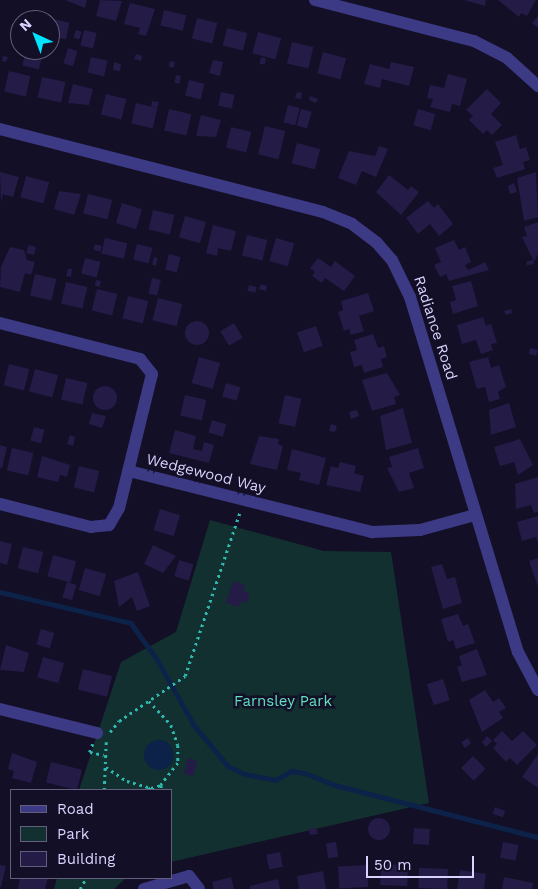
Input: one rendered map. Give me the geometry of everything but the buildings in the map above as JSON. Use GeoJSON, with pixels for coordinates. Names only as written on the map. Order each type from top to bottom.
{"type":"FeatureCollection","features":[{"type":"Feature","properties":{"kind":"street"},"geometry":{"type":"LineString","coordinates":[[315,0],[474,41],[507,58],[538,86]]}},
{"type":"Feature","properties":{"kind":"street","name":"Radiance Road"},"geometry":{"type":"LineString","coordinates":[[0,129],[323,212],[366,233],[402,278],[518,652],[538,690]]}},
{"type":"Feature","properties":{"kind":"street","name":"Wedgewood Way"},"geometry":{"type":"LineString","coordinates":[[0,323],[147,363],[151,379],[129,471],[372,532],[420,530],[475,515]]}},
{"type":"Feature","properties":{"kind":"street"},"geometry":{"type":"LineString","coordinates":[[0,504],[106,527],[116,519],[129,471]]}},
{"type":"Feature","properties":{"kind":"street"},"geometry":{"type":"LineString","coordinates":[[0,709],[97,733]]}},
{"type":"Feature","properties":{"kind":"street"},"geometry":{"type":"LineString","coordinates":[[144,889],[189,876],[199,889]]}},
{"type":"Feature","properties":{"kind":"path"},"geometry":{"type":"LineString","coordinates":[[104,789],[111,730],[185,676],[243,501]]}},
{"type":"Feature","properties":{"kind":"path"},"geometry":{"type":"LineString","coordinates":[[149,701],[171,725],[176,758],[161,785],[162,789]]}},
{"type":"Feature","properties":{"kind":"path"},"geometry":{"type":"LineString","coordinates":[[106,766],[127,780],[149,789],[161,785]]}},
{"type":"Feature","properties":{"kind":"green space","name":"Farnsley Park"},"geometry":{"type":"Polygon","coordinates":[[[210,520],[324,551],[391,552],[429,803],[172,862],[172,789],[79,789],[121,662],[176,632],[210,520]]]}},
{"type":"Feature","properties":{"kind":"green space"},"geometry":{"type":"Polygon","coordinates":[[[57,879],[125,879],[114,889],[54,889],[57,879]]]}},
{"type":"Feature","properties":{"kind":"water"},"geometry":{"type":"Polygon","coordinates":[[[159,740],[165,741],[173,749],[173,761],[165,769],[159,770],[153,769],[145,761],[144,755],[145,749],[153,741],[159,740]]]}},
{"type":"Feature","properties":{"kind":"waterway"},"geometry":{"type":"LineString","coordinates":[[0,592],[131,623],[157,659],[194,725],[228,766],[245,774],[275,780],[292,771],[305,773],[335,785],[538,837]]}}]}
